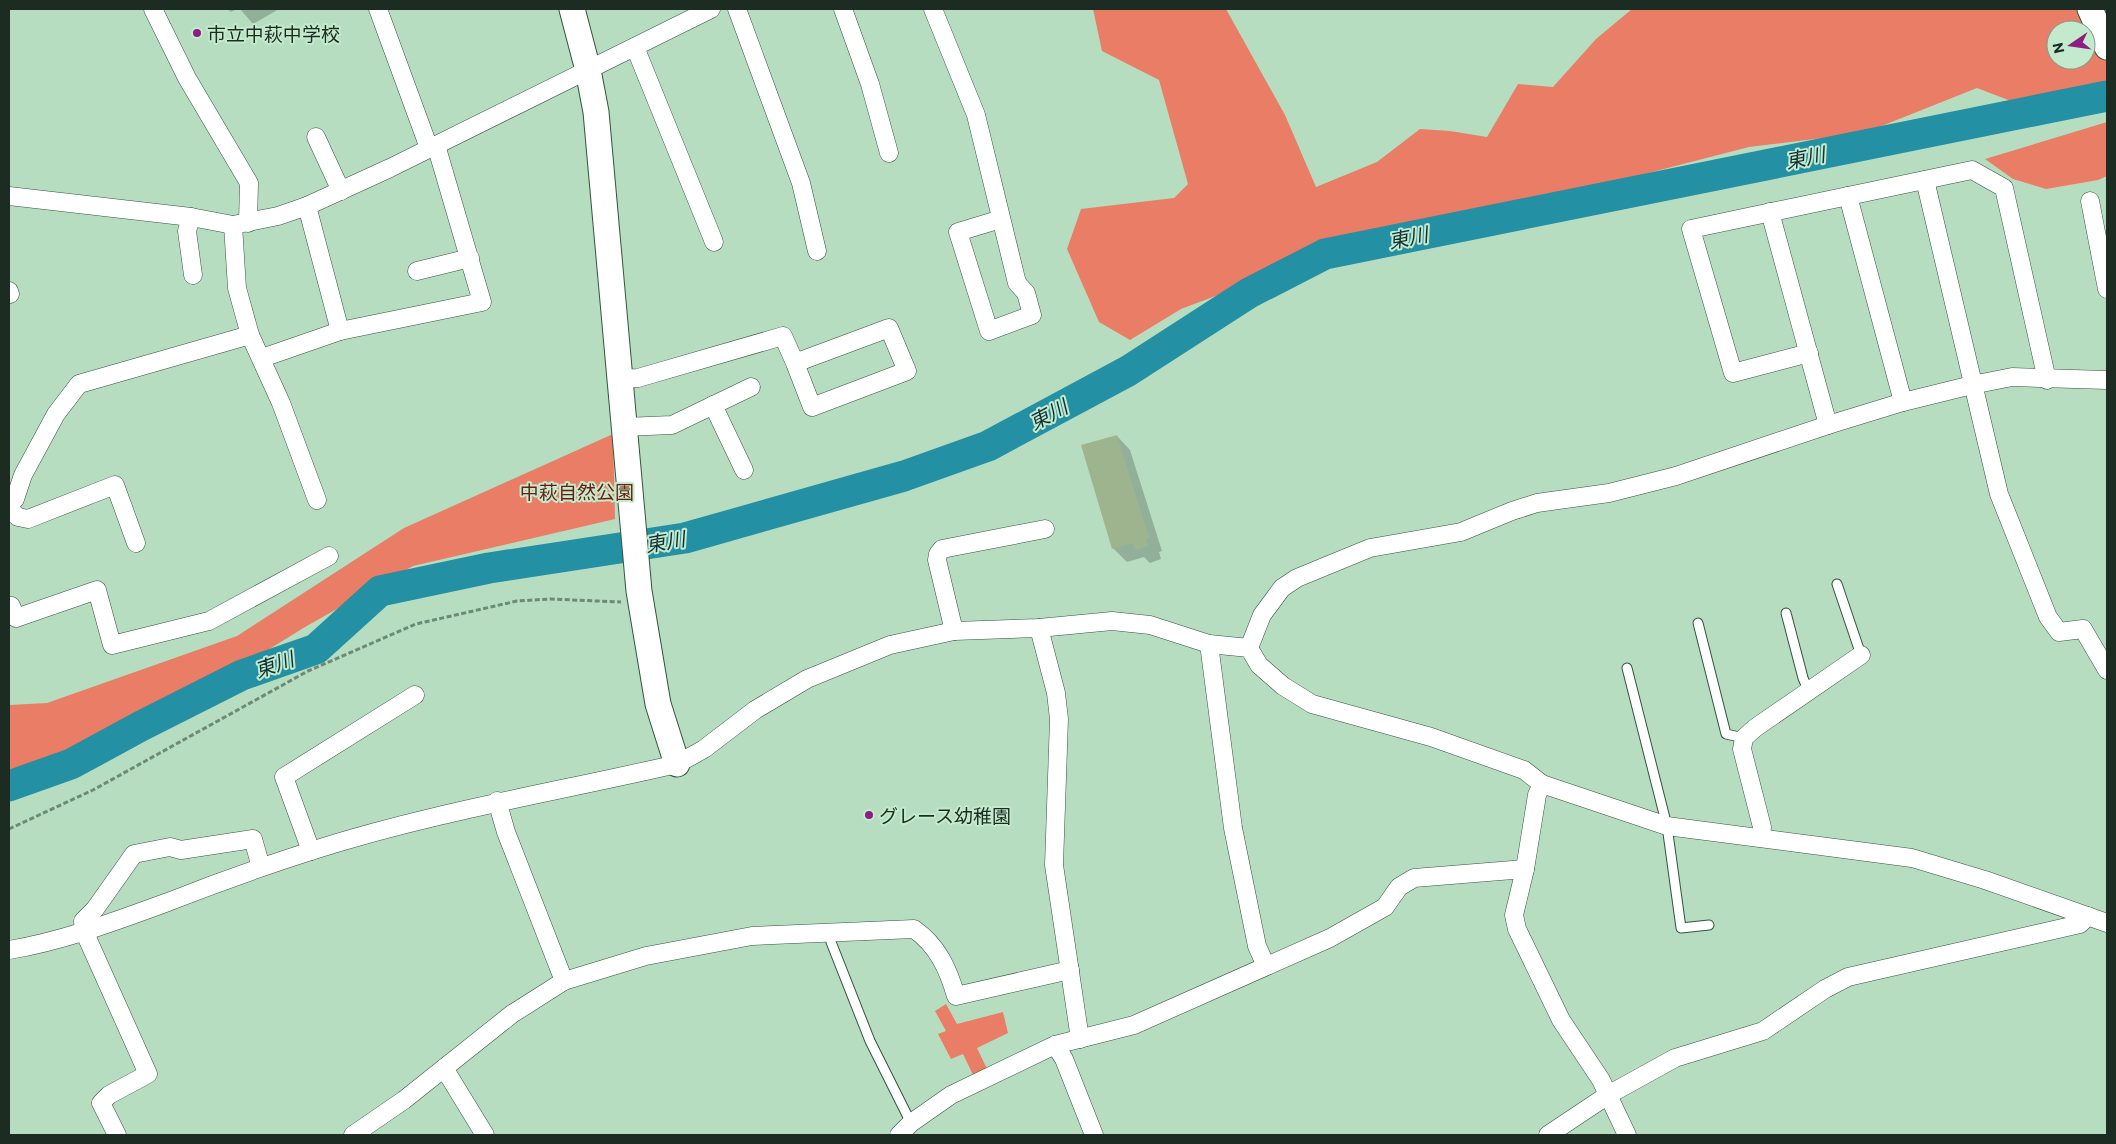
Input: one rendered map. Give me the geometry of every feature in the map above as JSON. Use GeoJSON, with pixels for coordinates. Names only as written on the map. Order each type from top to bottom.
{"type":"FeatureCollection","features":[{"type":"Feature","properties":{"kind":"street"},"geometry":{"type":"LineString","coordinates":[[153,9],[187,78],[249,183],[240,224],[237,288],[250,335],[262,358],[317,500]]}},
{"type":"Feature","properties":{"kind":"street"},"geometry":{"type":"LineString","coordinates":[[262,358],[340,331],[482,302],[470,258],[433,146],[378,9]]}},
{"type":"Feature","properties":{"kind":"street"},"geometry":{"type":"LineString","coordinates":[[572,9],[588,70],[596,112],[641,596],[658,704],[677,764]]}},
{"type":"Feature","properties":{"kind":"street"},"geometry":{"type":"LineString","coordinates":[[737,9],[801,183],[817,251]]}},
{"type":"Feature","properties":{"kind":"street"},"geometry":{"type":"LineString","coordinates":[[844,9],[870,84],[890,153]]}},
{"type":"Feature","properties":{"kind":"street"},"geometry":{"type":"LineString","coordinates":[[933,9],[976,115],[1017,283],[1026,292],[1032,315],[989,332],[958,232],[1001,219]]}},
{"type":"Feature","properties":{"kind":"street"},"geometry":{"type":"LineString","coordinates":[[2090,9],[2107,47]]}},
{"type":"Feature","properties":{"kind":"street"},"geometry":{"type":"LineString","coordinates":[[9,196],[240,224],[278,216],[341,191],[708,10]]}},
{"type":"Feature","properties":{"kind":"street"},"geometry":{"type":"LineString","coordinates":[[635,47],[714,242]]}},
{"type":"Feature","properties":{"kind":"street"},"geometry":{"type":"LineString","coordinates":[[316,137],[341,191]]}},
{"type":"Feature","properties":{"kind":"street"},"geometry":{"type":"LineString","coordinates":[[1808,353],[1734,373],[1691,228],[1972,170],[2004,188],[2047,380]]}},
{"type":"Feature","properties":{"kind":"street"},"geometry":{"type":"LineString","coordinates":[[1925,180],[1972,386],[1999,494],[2048,617],[2059,632],[2083,629],[2107,670]]}},
{"type":"Feature","properties":{"kind":"street"},"geometry":{"type":"LineString","coordinates":[[1848,196],[1903,402]]}},
{"type":"Feature","properties":{"kind":"street"},"geometry":{"type":"LineString","coordinates":[[2090,201],[2107,289]]}},
{"type":"Feature","properties":{"kind":"street"},"geometry":{"type":"LineString","coordinates":[[307,206],[340,331]]}},
{"type":"Feature","properties":{"kind":"street"},"geometry":{"type":"LineString","coordinates":[[1770,212],[1828,425]]}},
{"type":"Feature","properties":{"kind":"street"},"geometry":{"type":"LineString","coordinates":[[191,217],[187,230],[193,275]]}},
{"type":"Feature","properties":{"kind":"street"},"geometry":{"type":"LineString","coordinates":[[417,271],[470,258]]}},
{"type":"Feature","properties":{"kind":"street"},"geometry":{"type":"LineString","coordinates":[[620,380],[638,378],[783,336],[812,407],[907,371],[890,328],[795,363]]}},
{"type":"Feature","properties":{"kind":"street"},"geometry":{"type":"LineString","coordinates":[[136,543],[115,485],[28,519],[18,517],[9,507],[15,499],[23,475],[56,414],[79,384],[250,335]]}},
{"type":"Feature","properties":{"kind":"street"},"geometry":{"type":"LineString","coordinates":[[1249,648],[1262,615],[1282,588],[1296,578],[1370,548],[1446,535],[1537,504],[1609,493],[1676,476],[1903,402],[1972,386],[2012,377],[2047,380],[2107,380]]}},
{"type":"Feature","properties":{"kind":"street"},"geometry":{"type":"LineString","coordinates":[[624,428],[672,425],[751,387]]}},
{"type":"Feature","properties":{"kind":"street"},"geometry":{"type":"LineString","coordinates":[[713,405],[744,470]]}},
{"type":"Feature","properties":{"kind":"street"},"geometry":{"type":"LineString","coordinates":[[954,631],[938,560],[938,554],[942,549],[1045,529]]}},
{"type":"Feature","properties":{"kind":"street"},"geometry":{"type":"LineString","coordinates":[[9,606],[11,606],[16,618],[97,590],[112,645],[209,621],[329,556]]}},
{"type":"Feature","properties":{"kind":"street"},"geometry":{"type":"LineString","coordinates":[[9,950],[27,947],[84,931],[261,867],[361,835],[497,801],[677,764],[704,749],[755,710],[807,679],[890,645],[954,631],[1039,628],[1112,621],[1150,625],[1209,644],[1249,648]]}},
{"type":"Feature","properties":{"kind":"street"},"geometry":{"type":"LineString","coordinates":[[1039,628],[1056,693],[1059,719],[1054,865],[1080,1039]]}},
{"type":"Feature","properties":{"kind":"street"},"geometry":{"type":"LineString","coordinates":[[1209,644],[1233,828],[1257,946],[1266,966]]}},
{"type":"Feature","properties":{"kind":"street"},"geometry":{"type":"LineString","coordinates":[[1249,648],[1259,665],[1283,686],[1312,704],[1432,737],[1524,770],[1542,784],[1667,826],[1912,858],[1985,880],[2107,923]]}},
{"type":"Feature","properties":{"kind":"street"},"geometry":{"type":"LineString","coordinates":[[1761,838],[1762,826],[1742,749],[1744,738],[1755,728],[1810,692],[1861,655]]}},
{"type":"Feature","properties":{"kind":"street"},"geometry":{"type":"LineString","coordinates":[[311,851],[284,777],[415,695]]}},
{"type":"Feature","properties":{"kind":"street"},"geometry":{"type":"LineString","coordinates":[[1542,784],[1537,795],[1525,869],[1514,915],[1517,929],[1561,1020],[1601,1080],[1627,1135]]}},
{"type":"Feature","properties":{"kind":"street"},"geometry":{"type":"LineString","coordinates":[[497,801],[506,832],[564,981]]}},
{"type":"Feature","properties":{"kind":"street"},"geometry":{"type":"LineString","coordinates":[[117,1135],[101,1103],[109,1095],[148,1074],[84,931],[82,921],[95,909],[134,854],[170,847],[181,850],[253,839],[261,867]]}},
{"type":"Feature","properties":{"kind":"street"},"geometry":{"type":"LineString","coordinates":[[905,1129],[951,1095],[1055,1045],[1134,1025],[1330,938],[1385,907],[1399,887],[1414,878],[1525,869]]}},
{"type":"Feature","properties":{"kind":"street"},"geometry":{"type":"LineString","coordinates":[[1548,1135],[1608,1095],[1675,1058],[1763,1031],[1825,989],[1848,977],[2080,924],[2088,916]]}},
{"type":"Feature","properties":{"kind":"street"},"geometry":{"type":"LineString","coordinates":[[352,1135],[404,1100],[512,1014],[564,981],[646,956],[743,938],[830,931],[914,929],[926,938],[948,969],[956,996],[1070,970]]}},
{"type":"Feature","properties":{"kind":"street"},"geometry":{"type":"LineString","coordinates":[[1055,1045],[1064,1059],[1094,1135]]}},
{"type":"Feature","properties":{"kind":"street"},"geometry":{"type":"LineString","coordinates":[[444,1068],[485,1135]]}},
{"type":"Feature","properties":{"kind":"lane"},"geometry":{"type":"LineString","coordinates":[[1837,584],[1861,655]]}},
{"type":"Feature","properties":{"kind":"lane"},"geometry":{"type":"LineString","coordinates":[[1786,613],[1803,678],[1810,692]]}},
{"type":"Feature","properties":{"kind":"lane"},"geometry":{"type":"LineString","coordinates":[[1698,623],[1726,734],[1744,738]]}},
{"type":"Feature","properties":{"kind":"lane"},"geometry":{"type":"LineString","coordinates":[[1627,668],[1667,826],[1681,928],[1709,925]]}},
{"type":"Feature","properties":{"kind":"lane"},"geometry":{"type":"LineString","coordinates":[[830,931],[831,942],[905,1129]]}},
{"type":"Feature","properties":{"kind":"path"},"geometry":{"type":"LineString","coordinates":[[9,828],[93,790],[308,671],[416,624],[517,601],[641,596]]}},
{"type":"Feature","properties":{"kind":"green space"},"geometry":{"type":"Polygon","coordinates":[[[1093,9],[1226,9],[1285,115],[1316,187],[1377,162],[1420,129],[1450,131],[1487,137],[1518,84],[1553,87],[1596,39],[1632,9],[2107,9],[2107,84],[2065,89],[2024,106],[1977,88],[1864,133],[1749,147],[1629,178],[1380,234],[1181,309],[1130,340],[1099,322],[1067,249],[1081,209],[1174,198],[1188,184],[1159,80],[1102,51],[1093,9]]]}},
{"type":"Feature","properties":{"kind":"green space"},"geometry":{"type":"Polygon","coordinates":[[[2107,122],[2107,176],[2098,180],[2046,189],[2013,179],[1985,159],[2107,122]]]}},
{"type":"Feature","properties":{"kind":"green space","name":"中萩自然公園"},"geometry":{"type":"Polygon","coordinates":[[[613,434],[615,519],[413,566],[305,627],[200,692],[65,755],[9,774],[9,705],[47,703],[237,636],[404,528],[613,434]]]}},
{"type":"Feature","properties":{"kind":"green space"},"geometry":{"type":"Polygon","coordinates":[[[946,1004],[957,1024],[1003,1012],[1008,1033],[977,1048],[988,1071],[975,1079],[963,1054],[951,1059],[938,1034],[946,1031],[935,1011],[946,1004]]]}},
{"type":"Feature","properties":{"kind":"building"},"geometry":{"type":"Polygon","coordinates":[[[1117,435],[1149,538],[1146,539],[1148,546],[1135,550],[1133,543],[1112,549],[1081,445],[1117,435]]]}},
{"type":"Feature","properties":{"kind":"waterway","name":"東川"},"geometry":{"type":"LineString","coordinates":[[9,786],[71,764],[242,675],[316,649],[380,591],[489,568],[685,538],[904,476],[988,446],[1128,371],[1249,293],[1325,254],[2107,96]]}},
{"type":"Feature","properties":{"kind":"place","name":"市立中萩中学校"},"geometry":{"type":"Point","coordinates":[197,33]}},
{"type":"Feature","properties":{"kind":"place","name":"グレース幼稚園"},"geometry":{"type":"Point","coordinates":[869,815]}}]}
